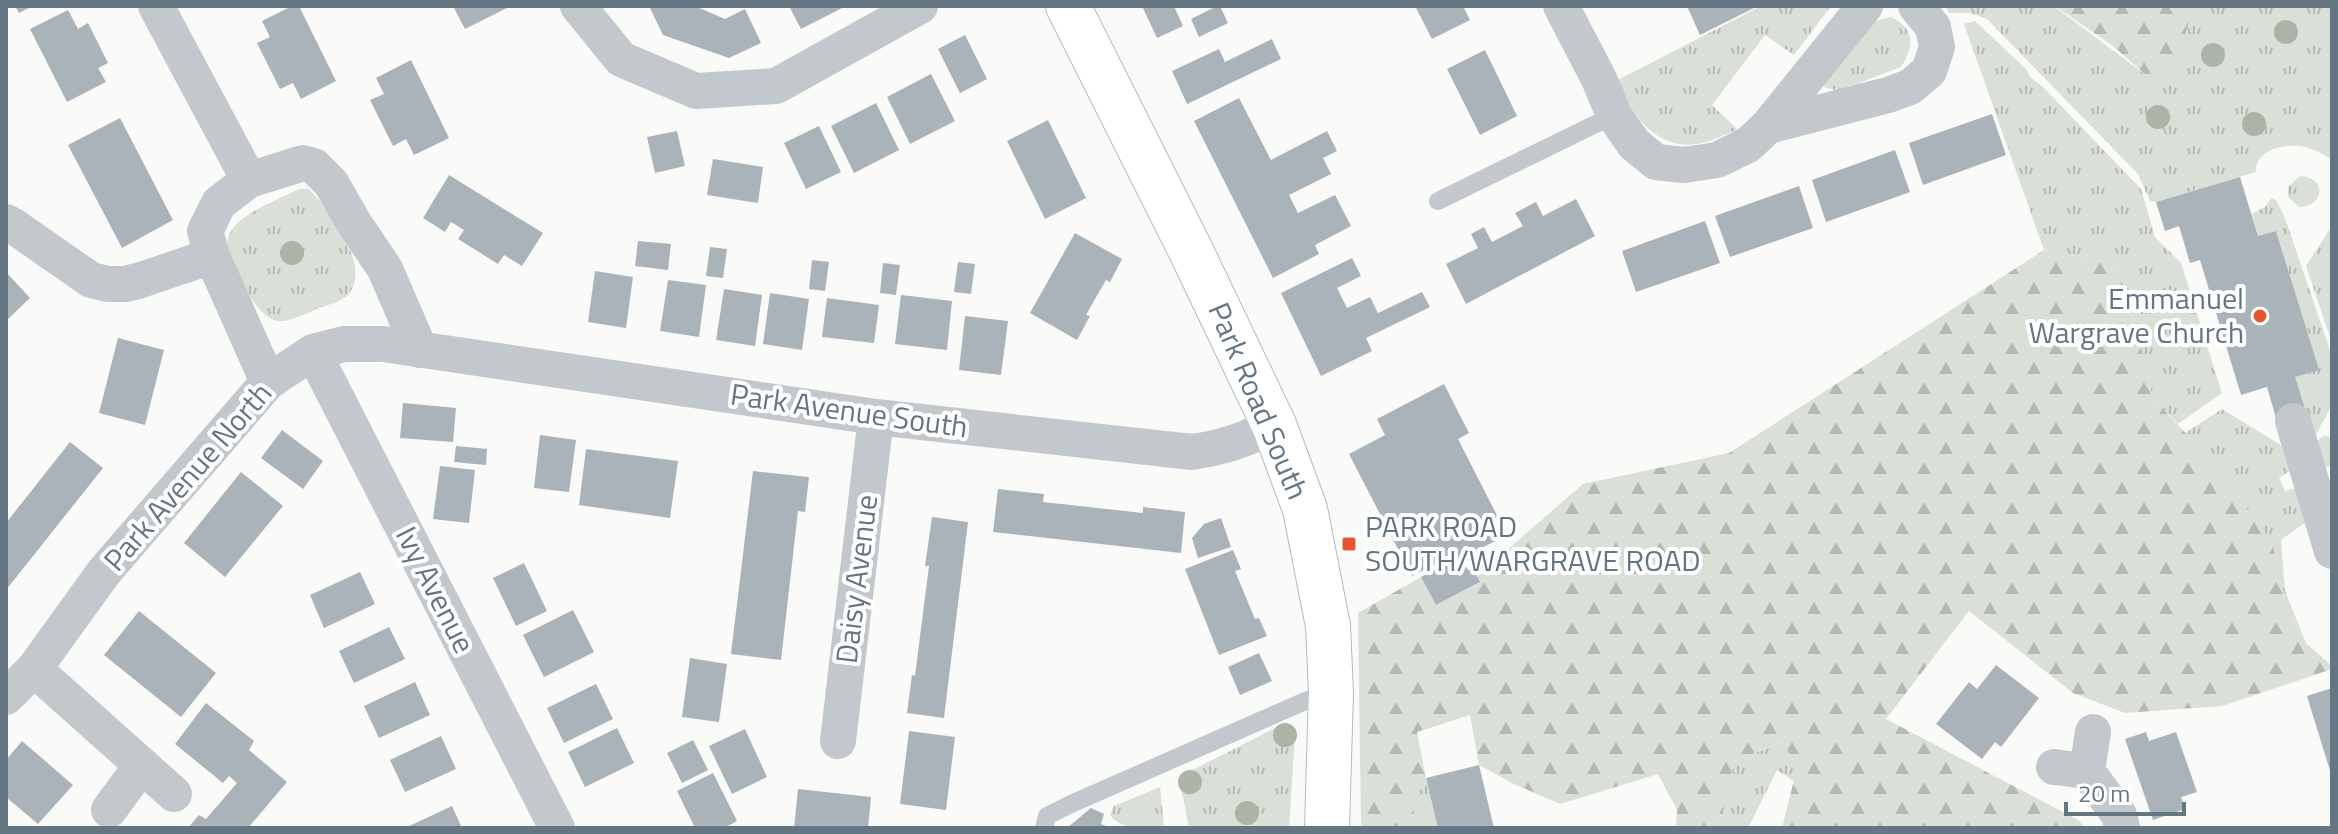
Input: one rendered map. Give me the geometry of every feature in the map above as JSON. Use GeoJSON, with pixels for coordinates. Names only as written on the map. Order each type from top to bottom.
{"type":"FeatureCollection","features":[{"type":"Feature","properties":{"kind":"street"},"geometry":{"type":"LineString","coordinates":[[156,6],[249,180]]}},
{"type":"Feature","properties":{"kind":"street"},"geometry":{"type":"LineString","coordinates":[[578,6],[621,59],[696,91],[776,86],[920,6]]}},
{"type":"Feature","properties":{"kind":"street","name":"Park Road South"},"geometry":{"type":"LineString","coordinates":[[1068,6],[1274,425],[1305,509],[1328,626],[1331,692],[1327,828]]}},
{"type":"Feature","properties":{"kind":"street"},"geometry":{"type":"LineString","coordinates":[[1561,6],[1614,115],[1634,144],[1656,162],[1684,165],[1717,160],[1748,145],[1768,126],[1865,6]]}},
{"type":"Feature","properties":{"kind":"street"},"geometry":{"type":"LineString","coordinates":[[1768,126],[1910,87],[1929,71],[1937,47],[1933,27],[1916,6]]}},
{"type":"Feature","properties":{"kind":"street"},"geometry":{"type":"LineString","coordinates":[[268,382],[212,256],[205,231],[219,203],[249,180],[303,163],[314,166],[325,175],[385,269],[420,350]]}},
{"type":"Feature","properties":{"kind":"street"},"geometry":{"type":"LineString","coordinates":[[6,222],[91,280],[108,284],[141,280],[212,256]]}},
{"type":"Feature","properties":{"kind":"street","name":"Park Avenue North"},"geometry":{"type":"LineString","coordinates":[[6,697],[34,669],[104,572],[268,382],[313,352],[344,344],[383,344],[420,350]]}},
{"type":"Feature","properties":{"kind":"street","name":"Park Avenue South"},"geometry":{"type":"LineString","coordinates":[[420,350],[876,417],[1192,452],[1217,449],[1250,438],[1274,425]]}},
{"type":"Feature","properties":{"kind":"street","name":"Ivy Avenue"},"geometry":{"type":"LineString","coordinates":[[313,352],[557,828]]}},
{"type":"Feature","properties":{"kind":"street","name":"Daisy Avenue"},"geometry":{"type":"LineString","coordinates":[[838,741],[876,417]]}},
{"type":"Feature","properties":{"kind":"street"},"geometry":{"type":"LineString","coordinates":[[2293,421],[2332,551]]}},
{"type":"Feature","properties":{"kind":"street"},"geometry":{"type":"LineString","coordinates":[[34,669],[174,794]]}},
{"type":"Feature","properties":{"kind":"street"},"geometry":{"type":"LineString","coordinates":[[2093,732],[2071,769],[2119,815],[2122,828]]}},
{"type":"Feature","properties":{"kind":"street"},"geometry":{"type":"LineString","coordinates":[[109,810],[142,765]]}},
{"type":"Feature","properties":{"kind":"lane"},"geometry":{"type":"LineString","coordinates":[[1438,201],[1614,115]]}},
{"type":"Feature","properties":{"kind":"lane"},"geometry":{"type":"LineString","coordinates":[[1044,828],[1047,816],[1071,804],[1331,692]]}},
{"type":"Feature","properties":{"kind":"green space"},"geometry":{"type":"Polygon","coordinates":[[[1761,6],[1831,6],[1794,55],[1765,35],[1712,105],[1738,130],[1706,142],[1686,145],[1659,137],[1648,128],[1630,106],[1616,81],[1761,6]]]}},
{"type":"Feature","properties":{"kind":"green space"},"geometry":{"type":"Polygon","coordinates":[[[1945,6],[2054,6],[2147,76],[2191,14],[2178,6],[2332,6],[2332,160],[2305,147],[2278,148],[2260,158],[2256,172],[2156,202],[2150,201],[2138,174],[1987,19],[1970,13],[1949,13],[1945,6]]]}},
{"type":"Feature","properties":{"kind":"green space"},"geometry":{"type":"Polygon","coordinates":[[[2055,6],[2178,6],[2191,14],[2179,55],[2147,76],[2113,46],[2055,6]]]}},
{"type":"Feature","properties":{"kind":"green space"},"geometry":{"type":"Polygon","coordinates":[[[1891,17],[1905,27],[1910,38],[1909,52],[1901,67],[1838,91],[1824,87],[1822,83],[1867,23],[1891,17]]]}},
{"type":"Feature","properties":{"kind":"green space"},"geometry":{"type":"Polygon","coordinates":[[[1975,21],[2026,69],[2031,78],[2141,189],[2155,237],[2181,263],[2222,393],[2178,424],[2153,398],[2119,265],[2044,250],[1964,24],[1975,21]]]}},
{"type":"Feature","properties":{"kind":"green space"},"geometry":{"type":"Polygon","coordinates":[[[2300,176],[2315,181],[2319,192],[2314,202],[2299,207],[2288,197],[2288,187],[2300,176]]]}},
{"type":"Feature","properties":{"kind":"green space"},"geometry":{"type":"Polygon","coordinates":[[[299,189],[309,189],[337,224],[352,255],[354,284],[341,300],[294,319],[278,321],[270,318],[253,302],[229,256],[228,241],[232,230],[244,217],[299,189]]]}},
{"type":"Feature","properties":{"kind":"green space"},"geometry":{"type":"Polygon","coordinates":[[[2271,198],[2276,200],[2285,218],[2332,356],[2332,405],[2311,444],[2295,377],[2318,369],[2276,231],[2258,236],[2252,214],[2266,206],[2271,198]]]}},
{"type":"Feature","properties":{"kind":"green space"},"geometry":{"type":"Polygon","coordinates":[[[2332,226],[2332,343],[2306,266],[2332,226]]]}},
{"type":"Feature","properties":{"kind":"green space"},"geometry":{"type":"Polygon","coordinates":[[[2044,250],[2119,265],[2153,398],[2192,440],[2272,541],[2285,604],[2306,643],[2332,669],[2222,706],[2125,713],[2073,693],[1969,611],[1886,719],[2080,821],[2084,828],[1782,828],[1797,768],[1783,742],[1734,761],[1723,813],[1707,828],[1676,828],[1677,810],[1658,774],[1560,804],[1479,765],[1470,715],[1417,732],[1426,778],[1414,803],[1413,828],[1361,828],[1358,613],[1421,577],[1436,605],[1479,583],[1477,576],[1583,484],[1729,453],[2044,250]]]}},
{"type":"Feature","properties":{"kind":"green space"},"geometry":{"type":"Polygon","coordinates":[[[2222,409],[2284,447],[2291,470],[2279,478],[2285,491],[2296,488],[2307,521],[2281,540],[2285,591],[2306,643],[2285,604],[2272,541],[2185,433],[2222,409]]]}},
{"type":"Feature","properties":{"kind":"green space"},"geometry":{"type":"Polygon","coordinates":[[[2324,436],[2332,437],[2332,467],[2323,467],[2314,442],[2324,436]]]}},
{"type":"Feature","properties":{"kind":"green space"},"geometry":{"type":"Polygon","coordinates":[[[1285,723],[1292,725],[1295,734],[1289,828],[1189,828],[1179,777],[1285,723]]]}},
{"type":"Feature","properties":{"kind":"green space"},"geometry":{"type":"Polygon","coordinates":[[[1784,742],[1797,768],[1794,781],[1777,770],[1748,828],[1707,828],[1723,813],[1734,761],[1784,742]]]}},
{"type":"Feature","properties":{"kind":"green space"},"geometry":{"type":"Polygon","coordinates":[[[1426,778],[1438,828],[1413,828],[1413,803],[1426,778]]]}},
{"type":"Feature","properties":{"kind":"green space"},"geometry":{"type":"Polygon","coordinates":[[[1160,787],[1164,828],[1128,826],[1110,815],[1114,806],[1160,787]]]}},
{"type":"Feature","properties":{"kind":"building"},"geometry":{"type":"Polygon","coordinates":[[[15,6],[33,6],[19,13],[15,6]]]}},
{"type":"Feature","properties":{"kind":"building"},"geometry":{"type":"Polygon","coordinates":[[[292,6],[299,6],[336,81],[301,99],[293,83],[280,89],[257,43],[270,37],[262,21],[292,6]]]}},
{"type":"Feature","properties":{"kind":"building"},"geometry":{"type":"Polygon","coordinates":[[[453,6],[511,6],[465,29],[453,6]]]}},
{"type":"Feature","properties":{"kind":"building"},"geometry":{"type":"Polygon","coordinates":[[[649,6],[695,6],[725,19],[745,9],[761,43],[729,58],[663,35],[649,6]]]}},
{"type":"Feature","properties":{"kind":"building"},"geometry":{"type":"Polygon","coordinates":[[[789,6],[846,6],[801,29],[789,6]]]}},
{"type":"Feature","properties":{"kind":"building"},"geometry":{"type":"Polygon","coordinates":[[[1142,6],[1174,6],[1183,26],[1157,38],[1142,6]]]}},
{"type":"Feature","properties":{"kind":"building"},"geometry":{"type":"Polygon","coordinates":[[[1220,6],[1228,23],[1199,37],[1191,19],[1220,6]]]}},
{"type":"Feature","properties":{"kind":"building"},"geometry":{"type":"Polygon","coordinates":[[[1415,6],[1463,6],[1470,20],[1432,39],[1415,6]]]}},
{"type":"Feature","properties":{"kind":"building"},"geometry":{"type":"Polygon","coordinates":[[[1687,6],[1758,6],[1700,35],[1687,6]]]}},
{"type":"Feature","properties":{"kind":"building"},"geometry":{"type":"Polygon","coordinates":[[[68,10],[78,29],[88,23],[108,63],[98,68],[106,82],[67,102],[30,29],[68,10]]]}},
{"type":"Feature","properties":{"kind":"building"},"geometry":{"type":"Polygon","coordinates":[[[965,35],[987,79],[960,93],[938,49],[965,35]]]}},
{"type":"Feature","properties":{"kind":"building"},"geometry":{"type":"Polygon","coordinates":[[[1272,39],[1281,59],[1187,104],[1172,71],[1219,49],[1225,62],[1272,39]]]}},
{"type":"Feature","properties":{"kind":"building"},"geometry":{"type":"Polygon","coordinates":[[[1485,50],[1517,116],[1480,135],[1447,69],[1485,50]]]}},
{"type":"Feature","properties":{"kind":"building"},"geometry":{"type":"Polygon","coordinates":[[[411,60],[449,138],[414,155],[406,139],[393,146],[370,100],[384,94],[376,78],[411,60]]]}},
{"type":"Feature","properties":{"kind":"building"},"geometry":{"type":"Polygon","coordinates":[[[931,74],[955,121],[910,144],[887,97],[931,74]]]}},
{"type":"Feature","properties":{"kind":"building"},"geometry":{"type":"Polygon","coordinates":[[[1239,98],[1271,160],[1327,131],[1337,151],[1323,158],[1331,174],[1289,195],[1298,213],[1335,195],[1351,226],[1315,245],[1319,254],[1273,278],[1194,121],[1239,98]]]}},
{"type":"Feature","properties":{"kind":"building"},"geometry":{"type":"Polygon","coordinates":[[[876,103],[899,150],[854,173],[831,126],[876,103]]]}},
{"type":"Feature","properties":{"kind":"building"},"geometry":{"type":"Polygon","coordinates":[[[1992,114],[2006,155],[1923,185],[1909,143],[1992,114]]]}},
{"type":"Feature","properties":{"kind":"building"},"geometry":{"type":"Polygon","coordinates":[[[120,118],[173,220],[122,248],[68,145],[120,118]]]}},
{"type":"Feature","properties":{"kind":"building"},"geometry":{"type":"Polygon","coordinates":[[[1048,120],[1086,198],[1045,219],[1007,141],[1048,120]]]}},
{"type":"Feature","properties":{"kind":"building"},"geometry":{"type":"Polygon","coordinates":[[[819,126],[841,172],[806,189],[784,143],[819,126]]]}},
{"type":"Feature","properties":{"kind":"building"},"geometry":{"type":"Polygon","coordinates":[[[677,131],[685,166],[655,173],[647,137],[677,131]]]}},
{"type":"Feature","properties":{"kind":"building"},"geometry":{"type":"Polygon","coordinates":[[[1895,150],[1910,192],[1826,222],[1812,180],[1895,150]]]}},
{"type":"Feature","properties":{"kind":"building"},"geometry":{"type":"Polygon","coordinates":[[[713,159],[763,167],[758,203],[707,195],[713,159]]]}},
{"type":"Feature","properties":{"kind":"building"},"geometry":{"type":"Polygon","coordinates":[[[449,175],[543,233],[522,266],[504,255],[498,264],[458,239],[464,230],[451,222],[445,232],[423,218],[449,175]]]}},
{"type":"Feature","properties":{"kind":"building","name":"Emmanuel Wargrave Church"},"geometry":{"type":"Polygon","coordinates":[[[2240,177],[2258,236],[2276,231],[2319,370],[2295,377],[2305,409],[2276,418],[2267,387],[2241,395],[2200,260],[2190,263],[2179,226],[2165,231],[2156,202],[2240,177]]]}},
{"type":"Feature","properties":{"kind":"building"},"geometry":{"type":"Polygon","coordinates":[[[1799,186],[1813,228],[1730,257],[1715,216],[1799,186]]]}},
{"type":"Feature","properties":{"kind":"building"},"geometry":{"type":"Polygon","coordinates":[[[1576,199],[1595,236],[1466,304],[1446,264],[1478,248],[1471,234],[1484,227],[1492,242],[1523,226],[1515,213],[1536,202],[1543,216],[1576,199]]]}},
{"type":"Feature","properties":{"kind":"building"},"geometry":{"type":"Polygon","coordinates":[[[1705,221],[1720,263],[1636,292],[1622,251],[1705,221]]]}},
{"type":"Feature","properties":{"kind":"building"},"geometry":{"type":"Polygon","coordinates":[[[1075,233],[1122,259],[1086,315],[1090,316],[1077,340],[1030,313],[1075,233]]]}},
{"type":"Feature","properties":{"kind":"building"},"geometry":{"type":"Polygon","coordinates":[[[638,241],[671,244],[668,270],[635,266],[638,241]]]}},
{"type":"Feature","properties":{"kind":"building"},"geometry":{"type":"Polygon","coordinates":[[[710,247],[727,249],[723,278],[706,276],[710,247]]]}},
{"type":"Feature","properties":{"kind":"building"},"geometry":{"type":"Polygon","coordinates":[[[1352,258],[1361,276],[1337,288],[1347,308],[1370,297],[1378,313],[1422,292],[1430,307],[1366,338],[1372,351],[1321,376],[1281,293],[1352,258]]]}},
{"type":"Feature","properties":{"kind":"building"},"geometry":{"type":"Polygon","coordinates":[[[812,260],[829,262],[825,291],[809,289],[812,260]]]}},
{"type":"Feature","properties":{"kind":"building"},"geometry":{"type":"Polygon","coordinates":[[[958,262],[975,264],[971,294],[954,292],[958,262]]]}},
{"type":"Feature","properties":{"kind":"building"},"geometry":{"type":"Polygon","coordinates":[[[883,263],[900,265],[896,295],[880,293],[883,263]]]}},
{"type":"Feature","properties":{"kind":"building"},"geometry":{"type":"Polygon","coordinates":[[[595,271],[633,277],[626,328],[588,322],[595,271]]]}},
{"type":"Feature","properties":{"kind":"building"},"geometry":{"type":"Polygon","coordinates":[[[6,272],[30,298],[6,321],[6,272]]]}},
{"type":"Feature","properties":{"kind":"building"},"geometry":{"type":"Polygon","coordinates":[[[668,280],[706,285],[699,337],[660,331],[668,280]]]}},
{"type":"Feature","properties":{"kind":"building"},"geometry":{"type":"Polygon","coordinates":[[[724,289],[762,295],[755,346],[716,340],[724,289]]]}},
{"type":"Feature","properties":{"kind":"building"},"geometry":{"type":"Polygon","coordinates":[[[770,293],[809,299],[802,350],[763,344],[770,293]]]}},
{"type":"Feature","properties":{"kind":"building"},"geometry":{"type":"Polygon","coordinates":[[[901,295],[952,301],[947,350],[895,344],[901,295]]]}},
{"type":"Feature","properties":{"kind":"building"},"geometry":{"type":"Polygon","coordinates":[[[827,298],[879,305],[874,343],[822,337],[827,298]]]}},
{"type":"Feature","properties":{"kind":"building"},"geometry":{"type":"Polygon","coordinates":[[[965,316],[1008,321],[1001,375],[959,370],[965,316]]]}},
{"type":"Feature","properties":{"kind":"building"},"geometry":{"type":"Polygon","coordinates":[[[118,338],[164,350],[145,425],[99,413],[118,338]]]}},
{"type":"Feature","properties":{"kind":"building"},"geometry":{"type":"Polygon","coordinates":[[[1444,384],[1469,433],[1458,439],[1507,535],[1462,558],[1480,582],[1436,605],[1421,577],[1454,560],[1452,556],[1412,576],[1349,454],[1385,435],[1377,419],[1444,384]]]}},
{"type":"Feature","properties":{"kind":"building"},"geometry":{"type":"Polygon","coordinates":[[[403,403],[456,408],[453,442],[400,438],[403,403]]]}},
{"type":"Feature","properties":{"kind":"building"},"geometry":{"type":"Polygon","coordinates":[[[282,430],[323,461],[303,489],[261,458],[282,430]]]}},
{"type":"Feature","properties":{"kind":"building"},"geometry":{"type":"Polygon","coordinates":[[[540,435],[576,440],[569,492],[534,488],[540,435]]]}},
{"type":"Feature","properties":{"kind":"building"},"geometry":{"type":"Polygon","coordinates":[[[70,442],[103,468],[6,590],[6,523],[70,442]]]}},
{"type":"Feature","properties":{"kind":"building"},"geometry":{"type":"Polygon","coordinates":[[[456,446],[487,449],[486,465],[454,462],[456,446]]]}},
{"type":"Feature","properties":{"kind":"building"},"geometry":{"type":"Polygon","coordinates":[[[586,449],[678,461],[670,518],[579,505],[586,449]]]}},
{"type":"Feature","properties":{"kind":"building"},"geometry":{"type":"Polygon","coordinates":[[[440,466],[475,470],[469,523],[433,519],[440,466]]]}},
{"type":"Feature","properties":{"kind":"building"},"geometry":{"type":"Polygon","coordinates":[[[753,471],[809,477],[805,512],[798,511],[781,660],[731,654],[753,471]]]}},
{"type":"Feature","properties":{"kind":"building"},"geometry":{"type":"Polygon","coordinates":[[[241,472],[283,506],[225,577],[184,543],[241,472]]]}},
{"type":"Feature","properties":{"kind":"building"},"geometry":{"type":"Polygon","coordinates":[[[998,489],[1044,494],[1043,502],[1143,513],[1143,507],[1185,512],[1181,553],[993,532],[998,489]]]}},
{"type":"Feature","properties":{"kind":"building"},"geometry":{"type":"Polygon","coordinates":[[[932,517],[968,522],[944,718],[907,713],[912,675],[915,676],[932,517]]]}},
{"type":"Feature","properties":{"kind":"building"},"geometry":{"type":"Polygon","coordinates":[[[1221,518],[1231,547],[1198,558],[1192,538],[1204,524],[1221,518]]]}},
{"type":"Feature","properties":{"kind":"building"},"geometry":{"type":"Polygon","coordinates":[[[1233,550],[1241,569],[1235,571],[1255,619],[1259,618],[1267,636],[1219,655],[1185,569],[1233,550]]]}},
{"type":"Feature","properties":{"kind":"building"},"geometry":{"type":"Polygon","coordinates":[[[524,563],[547,611],[516,626],[493,578],[524,563]]]}},
{"type":"Feature","properties":{"kind":"building"},"geometry":{"type":"Polygon","coordinates":[[[360,572],[375,604],[324,628],[310,595],[360,572]]]}},
{"type":"Feature","properties":{"kind":"building"},"geometry":{"type":"Polygon","coordinates":[[[573,610],[594,652],[544,677],[523,635],[573,610]]]}},
{"type":"Feature","properties":{"kind":"building"},"geometry":{"type":"Polygon","coordinates":[[[139,611],[216,673],[181,717],[104,655],[139,611]]]}},
{"type":"Feature","properties":{"kind":"building"},"geometry":{"type":"Polygon","coordinates":[[[389,627],[405,659],[354,683],[339,651],[389,627]]]}},
{"type":"Feature","properties":{"kind":"building"},"geometry":{"type":"Polygon","coordinates":[[[1259,653],[1272,681],[1240,695],[1228,667],[1259,653]]]}},
{"type":"Feature","properties":{"kind":"building"},"geometry":{"type":"Polygon","coordinates":[[[690,658],[727,664],[719,722],[682,717],[690,658]]]}},
{"type":"Feature","properties":{"kind":"building"},"geometry":{"type":"Polygon","coordinates":[[[1996,665],[2039,698],[2001,747],[1995,742],[1982,759],[1936,724],[1969,682],[1977,689],[1996,665]]]}},
{"type":"Feature","properties":{"kind":"building"},"geometry":{"type":"Polygon","coordinates":[[[415,682],[430,715],[379,738],[364,706],[415,682]]]}},
{"type":"Feature","properties":{"kind":"building"},"geometry":{"type":"Polygon","coordinates":[[[596,684],[613,719],[564,743],[547,708],[596,684]]]}},
{"type":"Feature","properties":{"kind":"building"},"geometry":{"type":"Polygon","coordinates":[[[2332,688],[2332,774],[2331,774],[2307,696],[2332,688]]]}},
{"type":"Feature","properties":{"kind":"building"},"geometry":{"type":"Polygon","coordinates":[[[206,703],[254,741],[249,750],[287,782],[248,828],[188,828],[199,815],[206,819],[237,783],[229,776],[223,783],[175,744],[206,703]]]}},
{"type":"Feature","properties":{"kind":"building"},"geometry":{"type":"Polygon","coordinates":[[[617,728],[634,763],[585,787],[568,752],[617,728]]]}},
{"type":"Feature","properties":{"kind":"building"},"geometry":{"type":"Polygon","coordinates":[[[745,729],[767,777],[732,794],[709,746],[745,729]]]}},
{"type":"Feature","properties":{"kind":"building"},"geometry":{"type":"Polygon","coordinates":[[[909,731],[955,737],[946,810],[900,804],[909,731]]]}},
{"type":"Feature","properties":{"kind":"building"},"geometry":{"type":"Polygon","coordinates":[[[2146,732],[2149,741],[2176,732],[2197,792],[2181,797],[2185,809],[2153,820],[2125,739],[2146,732]]]}},
{"type":"Feature","properties":{"kind":"building"},"geometry":{"type":"Polygon","coordinates":[[[441,736],[456,769],[405,792],[390,760],[441,736]]]}},
{"type":"Feature","properties":{"kind":"building"},"geometry":{"type":"Polygon","coordinates":[[[693,740],[708,770],[682,783],[667,753],[693,740]]]}},
{"type":"Feature","properties":{"kind":"building"},"geometry":{"type":"Polygon","coordinates":[[[22,741],[73,785],[38,824],[6,797],[6,760],[22,741]]]}},
{"type":"Feature","properties":{"kind":"building"},"geometry":{"type":"Polygon","coordinates":[[[1479,765],[1494,828],[1438,828],[1426,778],[1479,765]]]}},
{"type":"Feature","properties":{"kind":"building"},"geometry":{"type":"Polygon","coordinates":[[[713,773],[737,821],[724,828],[695,828],[677,791],[713,773]]]}},
{"type":"Feature","properties":{"kind":"building"},"geometry":{"type":"Polygon","coordinates":[[[798,789],[871,797],[868,828],[794,828],[798,789]]]}},
{"type":"Feature","properties":{"kind":"building"},"geometry":{"type":"Polygon","coordinates":[[[452,806],[462,828],[405,828],[452,806]]]}},
{"type":"Feature","properties":{"kind":"building"},"geometry":{"type":"Polygon","coordinates":[[[1091,808],[1104,814],[1101,824],[1111,828],[1067,828],[1091,808]]]}},
{"type":"Feature","properties":{"kind":"place","name":"Emmanuel Wargrave Church"},"geometry":{"type":"Point","coordinates":[2260,316]}},
{"type":"Feature","properties":{"kind":"place","name":"PARK ROAD SOUTH/WARGRAVE ROAD"},"geometry":{"type":"Point","coordinates":[1349,544]}}]}
